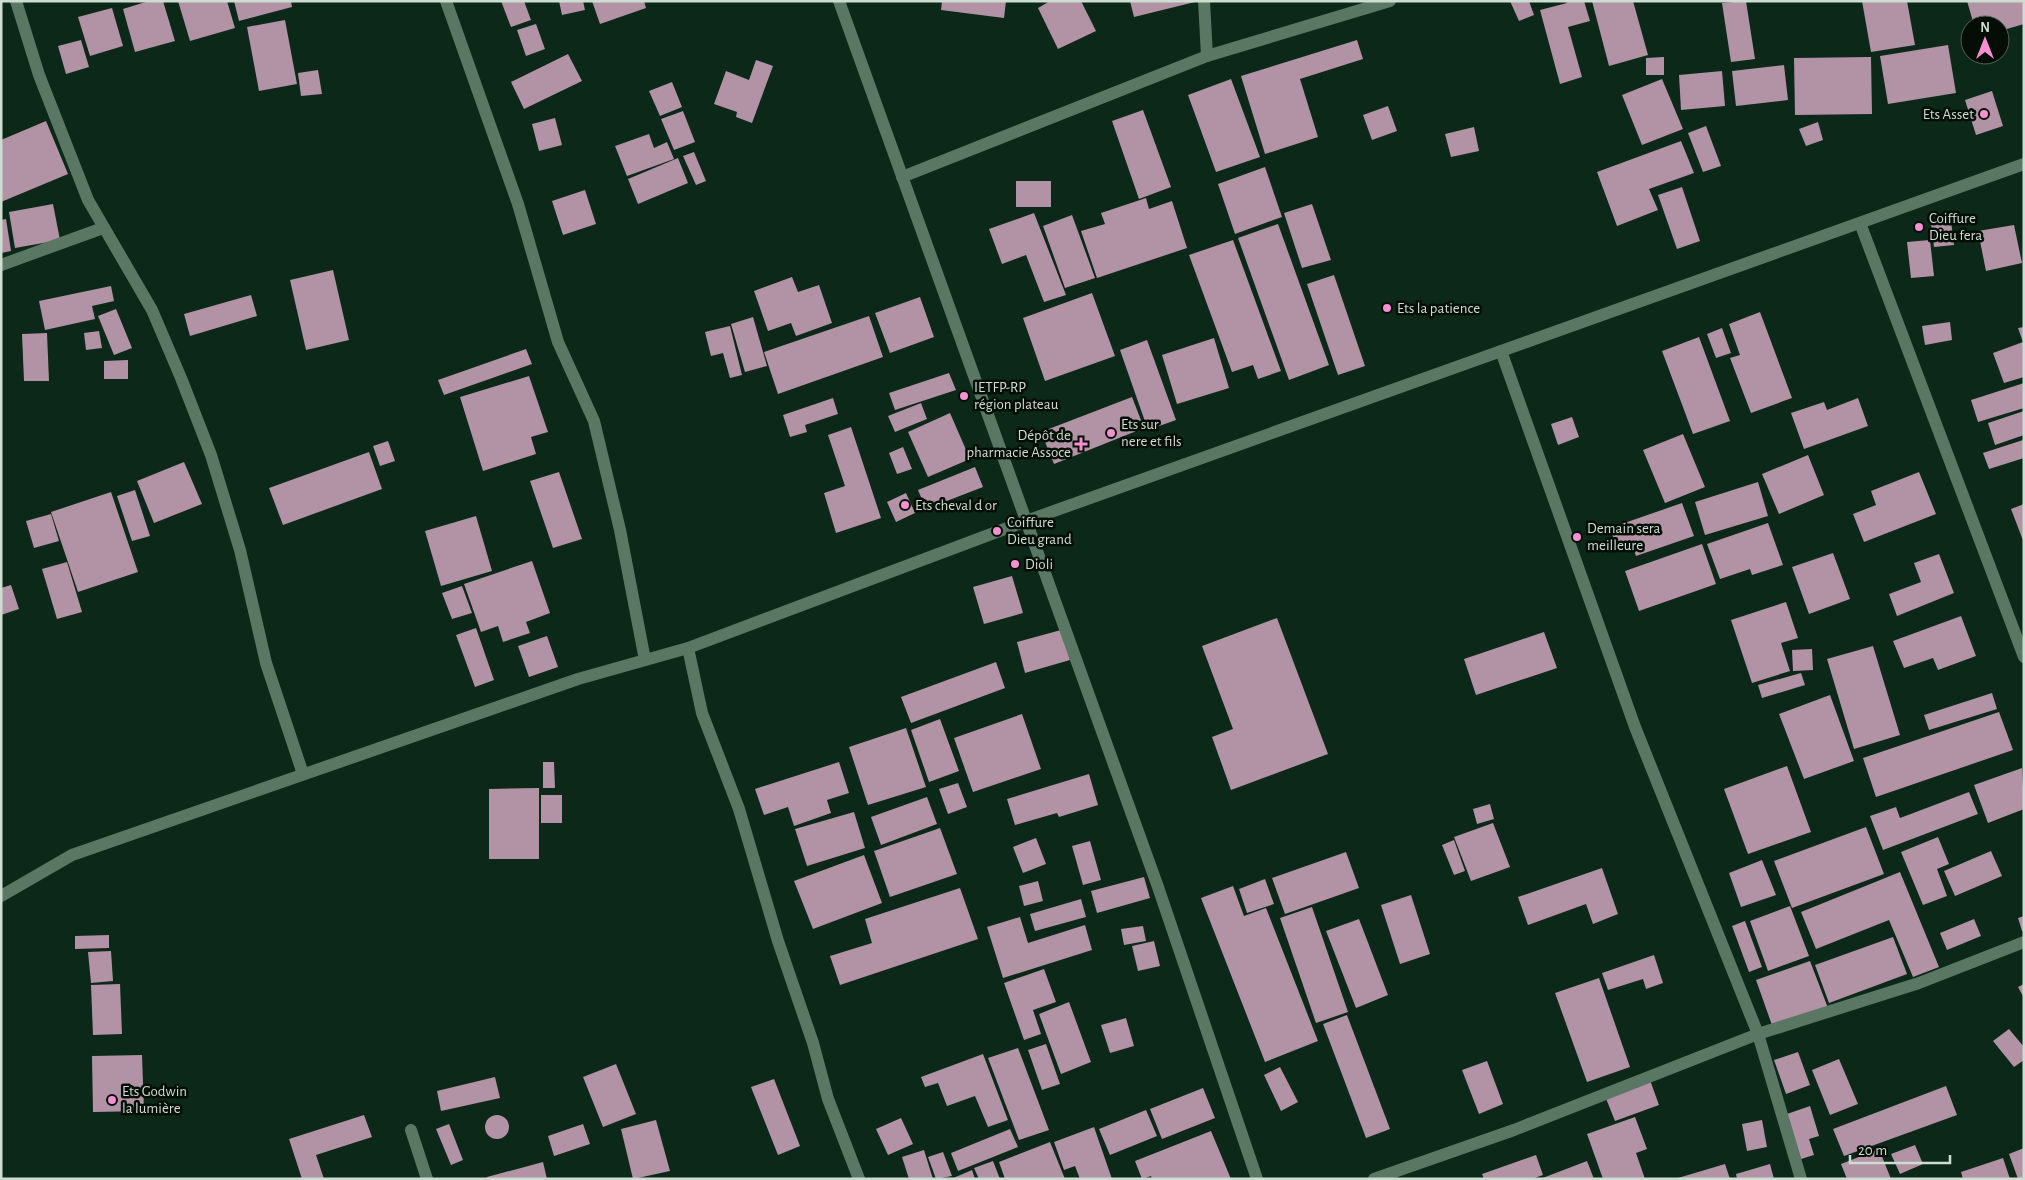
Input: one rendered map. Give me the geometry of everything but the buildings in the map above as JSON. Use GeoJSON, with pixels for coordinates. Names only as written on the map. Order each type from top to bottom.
{"type":"FeatureCollection","features":[{"type":"Feature","properties":{"kind":"street"},"geometry":{"type":"LineString","coordinates":[[16,1],[39,75],[88,200],[152,310],[182,378],[211,455],[240,550],[266,663],[303,774]]}},
{"type":"Feature","properties":{"kind":"street"},"geometry":{"type":"LineString","coordinates":[[446,1],[518,204],[558,342],[594,421],[620,530],[645,660]]}},
{"type":"Feature","properties":{"kind":"street"},"geometry":{"type":"LineString","coordinates":[[839,1],[1158,887],[1257,1179]]}},
{"type":"Feature","properties":{"kind":"street"},"geometry":{"type":"LineString","coordinates":[[1204,1],[1207,56]]}},
{"type":"Feature","properties":{"kind":"street"},"geometry":{"type":"LineString","coordinates":[[902,177],[1207,56],[1390,1]]}},
{"type":"Feature","properties":{"kind":"street"},"geometry":{"type":"LineString","coordinates":[[1,896],[72,855],[578,679],[688,648],[1026,521],[2024,164]]}},
{"type":"Feature","properties":{"kind":"street"},"geometry":{"type":"LineString","coordinates":[[1860,223],[2024,656]]}},
{"type":"Feature","properties":{"kind":"street"},"geometry":{"type":"LineString","coordinates":[[1,265],[103,228]]}},
{"type":"Feature","properties":{"kind":"street"},"geometry":{"type":"LineString","coordinates":[[1501,351],[1635,727],[1758,1034],[1801,1179]]}},
{"type":"Feature","properties":{"kind":"street"},"geometry":{"type":"LineString","coordinates":[[688,648],[702,713],[740,809],[778,942],[813,1043],[828,1099],[859,1179]]}},
{"type":"Feature","properties":{"kind":"street"},"geometry":{"type":"LineString","coordinates":[[1374,1179],[1514,1130],[1758,1034],[1918,982],[2024,942]]}},
{"type":"Feature","properties":{"kind":"street"},"geometry":{"type":"LineString","coordinates":[[411,1130],[427,1179]]}},
{"type":"Feature","properties":{"kind":"place","name":"Ets Asset"},"geometry":{"type":"Point","coordinates":[1984,114]}},
{"type":"Feature","properties":{"kind":"place","name":"Coiffure Dieu fera"},"geometry":{"type":"Point","coordinates":[1919,227]}},
{"type":"Feature","properties":{"kind":"place","name":"Ets la patience"},"geometry":{"type":"Point","coordinates":[1387,308]}},
{"type":"Feature","properties":{"kind":"place","name":"IETFP-RP région plateau"},"geometry":{"type":"Point","coordinates":[964,396]}},
{"type":"Feature","properties":{"kind":"place","name":"Ets sur nere et fils"},"geometry":{"type":"Point","coordinates":[1111,433]}},
{"type":"Feature","properties":{"kind":"place","name":"Dépôt de pharmacie Assoce"},"geometry":{"type":"Point","coordinates":[1081,444]}},
{"type":"Feature","properties":{"kind":"place","name":"Ets cheval d or"},"geometry":{"type":"Point","coordinates":[905,505]}},
{"type":"Feature","properties":{"kind":"place","name":"Coiffure Dieu grand"},"geometry":{"type":"Point","coordinates":[997,531]}},
{"type":"Feature","properties":{"kind":"place","name":"Demain sera meilleure"},"geometry":{"type":"Point","coordinates":[1577,537]}},
{"type":"Feature","properties":{"kind":"place","name":"Dioli"},"geometry":{"type":"Point","coordinates":[1015,564]}},
{"type":"Feature","properties":{"kind":"place","name":"Ets Godwin la lumière"},"geometry":{"type":"Point","coordinates":[112,1100]}}]}
